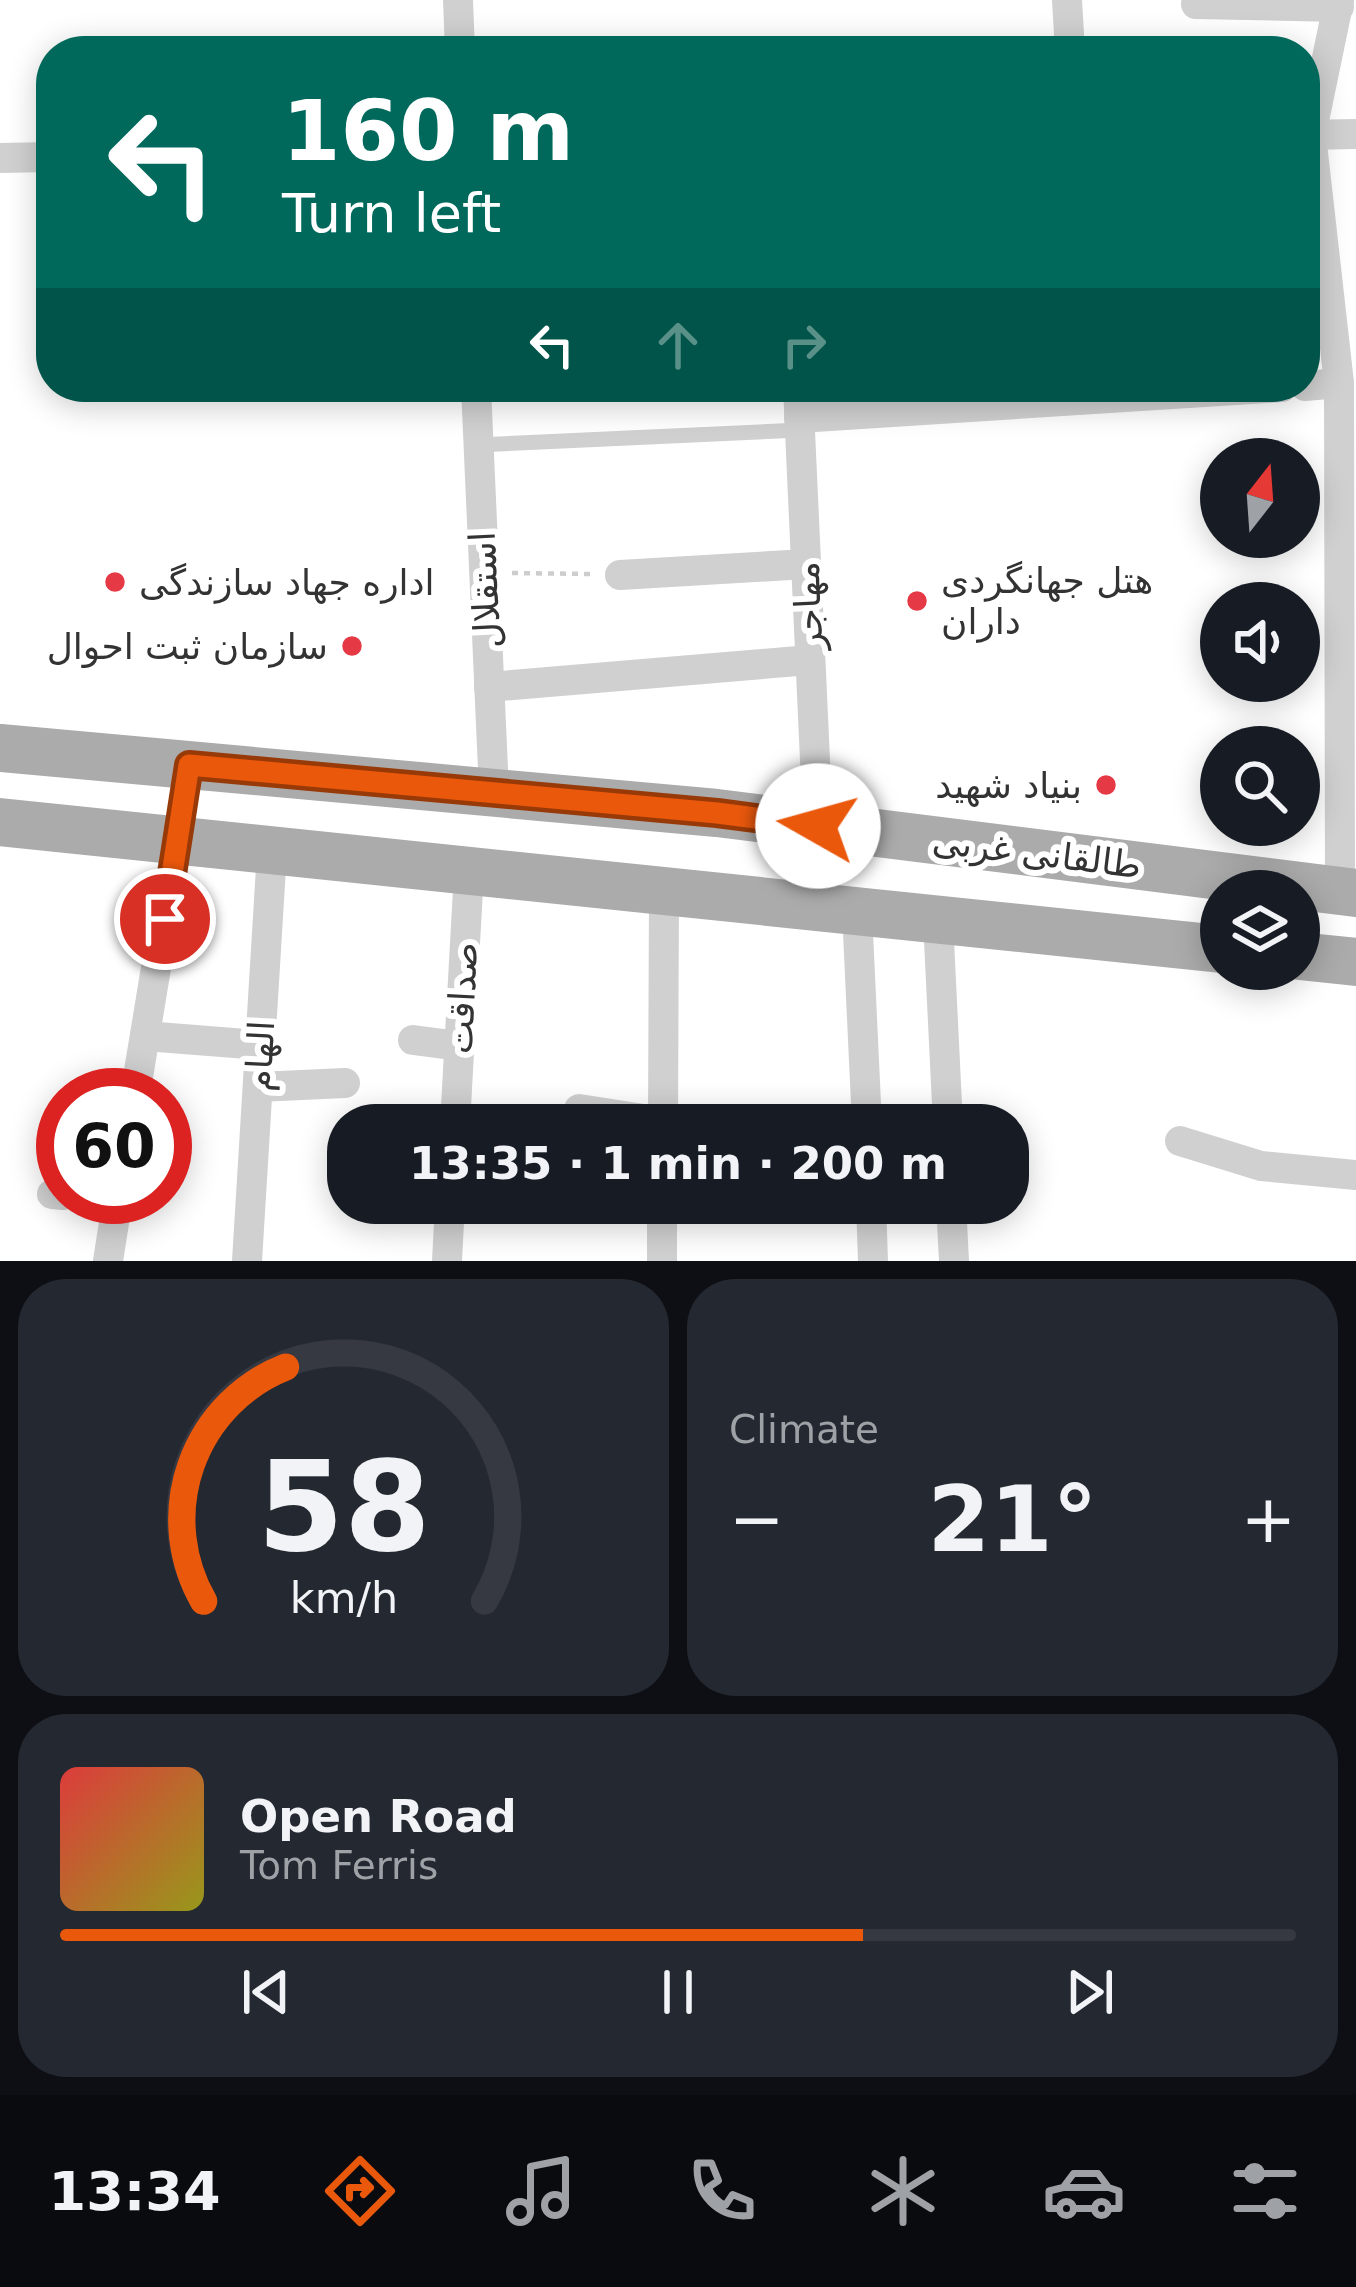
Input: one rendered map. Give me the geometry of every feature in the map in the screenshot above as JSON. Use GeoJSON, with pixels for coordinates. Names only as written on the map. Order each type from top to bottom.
{"type":"FeatureCollection","features":[{"type":"Feature","properties":{"kind":"main road","name":"طالقانی غربی"},"geometry":{"type":"LineString","coordinates":[[0,748],[818,826],[1348,892]]}},
{"type":"Feature","properties":{"kind":"main road"},"geometry":{"type":"LineString","coordinates":[[178,841],[189,765]]}},
{"type":"Feature","properties":{"kind":"main road","name":"طالقانی غربی"},"geometry":{"type":"LineString","coordinates":[[0,822],[1200,948]]}},
{"type":"Feature","properties":{"kind":"main road"},"geometry":{"type":"LineString","coordinates":[[1320,958],[1356,962]]}},
{"type":"Feature","properties":{"kind":"street"},"geometry":{"type":"LineString","coordinates":[[458,0],[459,36]]}},
{"type":"Feature","properties":{"kind":"street"},"geometry":{"type":"LineString","coordinates":[[1067,0],[1069,36]]}},
{"type":"Feature","properties":{"kind":"street"},"geometry":{"type":"LineString","coordinates":[[1196,4],[1340,3],[1320,86]]}},
{"type":"Feature","properties":{"kind":"street"},"geometry":{"type":"LineString","coordinates":[[1320,135],[1356,134]]}},
{"type":"Feature","properties":{"kind":"street"},"geometry":{"type":"LineString","coordinates":[[0,158],[36,157]]}},
{"type":"Feature","properties":{"kind":"street"},"geometry":{"type":"LineString","coordinates":[[1320,228],[1340,383],[1348,892]]}},
{"type":"Feature","properties":{"kind":"street"},"geometry":{"type":"LineString","coordinates":[[1320,385],[1340,383]]}},
{"type":"Feature","properties":{"kind":"street","name":"استقلال"},"geometry":{"type":"LineString","coordinates":[[477,402],[494,793]]}},
{"type":"Feature","properties":{"kind":"street"},"geometry":{"type":"LineString","coordinates":[[799,412],[992,402]]}},
{"type":"Feature","properties":{"kind":"street","name":"مهاجر"},"geometry":{"type":"LineString","coordinates":[[799,412],[818,826]]}},
{"type":"Feature","properties":{"kind":"street"},"geometry":{"type":"LineString","coordinates":[[620,575],[806,564]]}},
{"type":"Feature","properties":{"kind":"street"},"geometry":{"type":"LineString","coordinates":[[489,687],[810,660]]}},
{"type":"Feature","properties":{"kind":"street"},"geometry":{"type":"LineString","coordinates":[[140,1068],[178,841]]}},
{"type":"Feature","properties":{"kind":"street","name":"الهام"},"geometry":{"type":"LineString","coordinates":[[248,1261],[272,851]]}},
{"type":"Feature","properties":{"kind":"street","name":"صداقت"},"geometry":{"type":"LineString","coordinates":[[455,1104],[469,872]]}},
{"type":"Feature","properties":{"kind":"street"},"geometry":{"type":"LineString","coordinates":[[663,1104],[664,892]]}},
{"type":"Feature","properties":{"kind":"street"},"geometry":{"type":"LineString","coordinates":[[857,911],[866,1104]]}},
{"type":"Feature","properties":{"kind":"street"},"geometry":{"type":"LineString","coordinates":[[938,920],[947,1104]]}},
{"type":"Feature","properties":{"kind":"street"},"geometry":{"type":"LineString","coordinates":[[145,1036],[260,1045]]}},
{"type":"Feature","properties":{"kind":"street"},"geometry":{"type":"LineString","coordinates":[[413,1040],[459,1046]]}},
{"type":"Feature","properties":{"kind":"street"},"geometry":{"type":"LineString","coordinates":[[258,1088],[345,1083]]}},
{"type":"Feature","properties":{"kind":"street"},"geometry":{"type":"LineString","coordinates":[[1180,1141],[1261,1166],[1356,1174]]}},
{"type":"Feature","properties":{"kind":"street"},"geometry":{"type":"LineString","coordinates":[[108,1261],[114,1224]]}},
{"type":"Feature","properties":{"kind":"street"},"geometry":{"type":"LineString","coordinates":[[447,1261],[449,1224]]}},
{"type":"Feature","properties":{"kind":"street"},"geometry":{"type":"LineString","coordinates":[[662,1224],[662,1261]]}},
{"type":"Feature","properties":{"kind":"street"},"geometry":{"type":"LineString","coordinates":[[872,1224],[873,1261]]}},
{"type":"Feature","properties":{"kind":"street"},"geometry":{"type":"LineString","coordinates":[[953,1224],[954,1261]]}},
{"type":"Feature","properties":{"kind":"lane"},"geometry":{"type":"LineString","coordinates":[[478,445],[799,412]]}},
{"type":"Feature","properties":{"kind":"path"},"geometry":{"type":"LineString","coordinates":[[484,572],[620,575]]}},
{"type":"Feature","properties":{"kind":"place","name":"اداره جهاد سازندگی"},"geometry":{"type":"Point","coordinates":[115,582]}},
{"type":"Feature","properties":{"kind":"place","name":"هتل جهانگردی داران"},"geometry":{"type":"Point","coordinates":[917,601]}},
{"type":"Feature","properties":{"kind":"place","name":"سازمان ثبت احوال"},"geometry":{"type":"Point","coordinates":[352,646]}},
{"type":"Feature","properties":{"kind":"place","name":"بنیاد شهید"},"geometry":{"type":"Point","coordinates":[1106,785]}},
{"type":"Feature","properties":{"kind":"route"},"geometry":{"type":"LineString","coordinates":[[165,919],[189,765],[818,826]]}}]}
